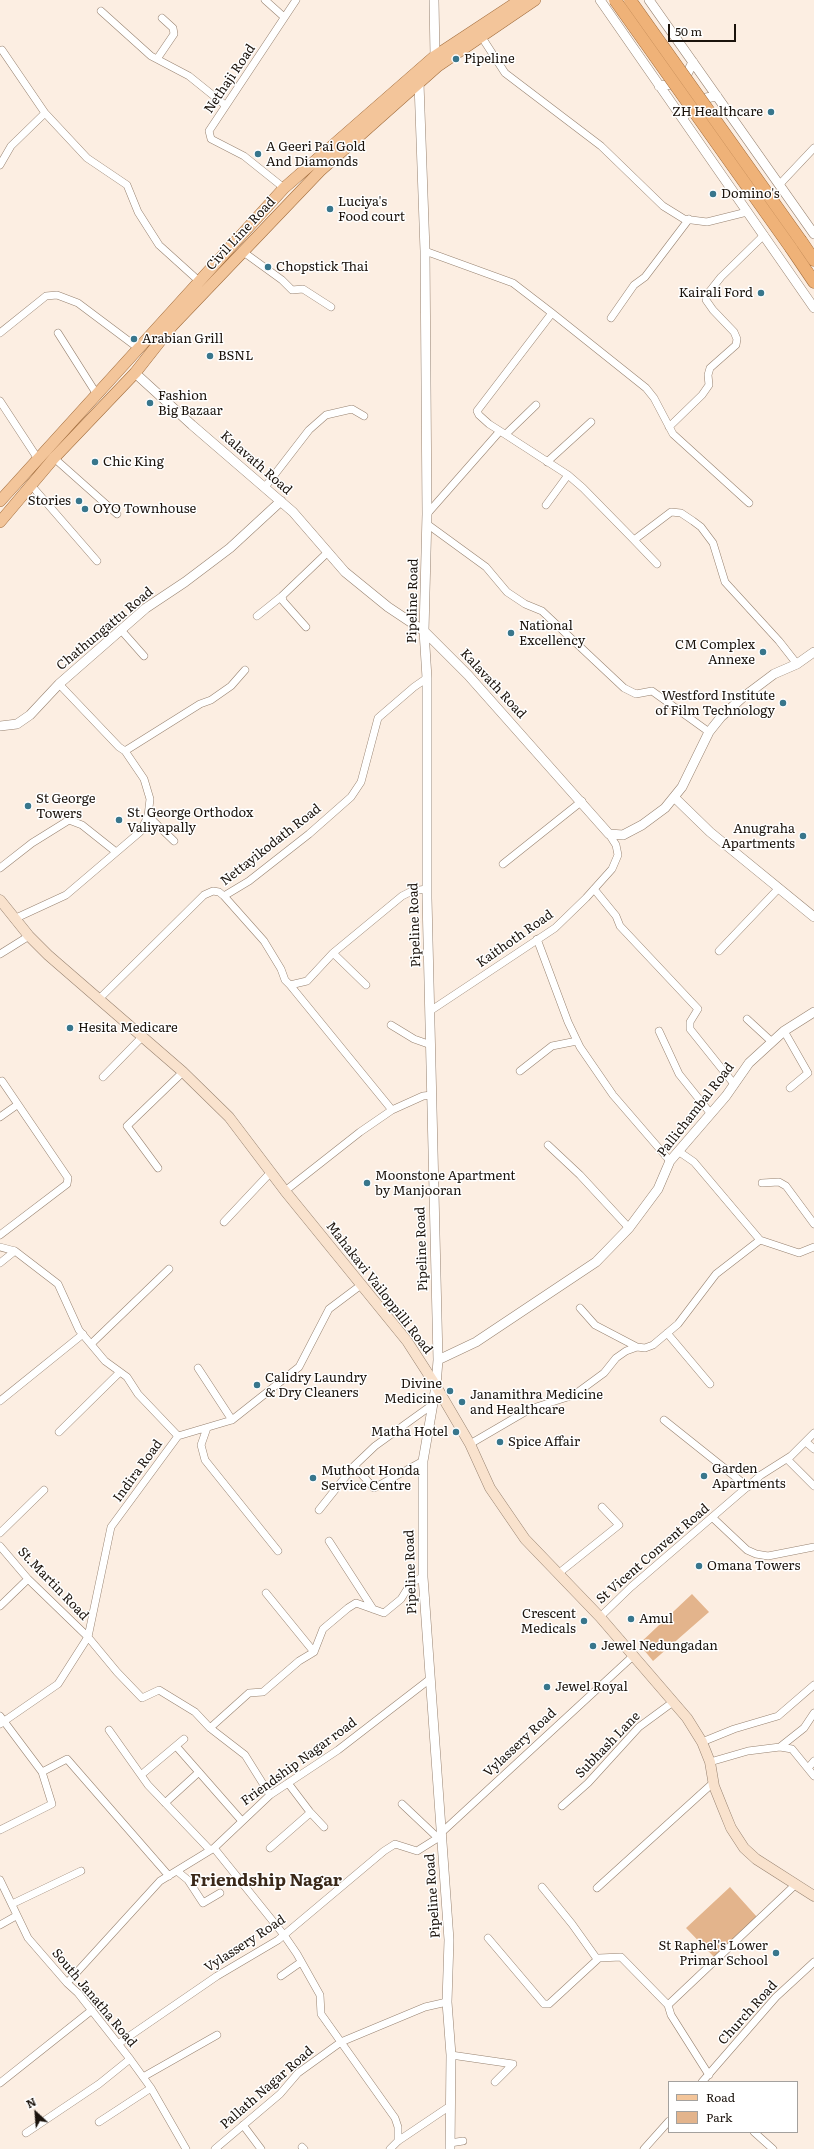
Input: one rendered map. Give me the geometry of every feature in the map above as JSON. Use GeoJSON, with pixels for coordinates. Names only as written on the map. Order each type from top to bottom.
{"type":"FeatureCollection","features":[{"type":"Feature","properties":{"kind":"highway"},"geometry":{"type":"LineString","coordinates":[[615,0],[814,282]]}},
{"type":"Feature","properties":{"kind":"highway"},"geometry":{"type":"LineString","coordinates":[[630,0],[814,260]]}},
{"type":"Feature","properties":{"kind":"main road","name":"Civil Line Road"},"geometry":{"type":"LineString","coordinates":[[1,498],[38,459],[96,393],[200,282],[284,188],[435,56],[520,0]]}},
{"type":"Feature","properties":{"kind":"main road","name":"Civil Line Road"},"geometry":{"type":"LineString","coordinates":[[0,522],[54,458],[135,373],[172,326],[320,171],[438,66],[535,0]]}},
{"type":"Feature","properties":{"kind":"main road"},"geometry":{"type":"LineString","coordinates":[[67,426],[77,434]]}},
{"type":"Feature","properties":{"kind":"main road","name":"Mahakavi Vailoppilli Road"},"geometry":{"type":"LineString","coordinates":[[0,900],[29,936],[142,1037],[184,1072],[229,1117],[285,1191],[407,1341],[436,1386],[470,1444],[482,1472],[500,1503],[526,1539],[600,1617],[687,1718],[702,1742],[710,1762],[714,1782],[731,1828],[744,1848],[756,1859],[814,1896]]}},
{"type":"Feature","properties":{"kind":"street"},"geometry":{"type":"LineString","coordinates":[[265,0],[284,18]]}},
{"type":"Feature","properties":{"kind":"street","name":"Nethaji Road"},"geometry":{"type":"LineString","coordinates":[[284,188],[244,156],[211,139],[209,131],[296,0]]}},
{"type":"Feature","properties":{"kind":"street"},"geometry":{"type":"LineString","coordinates":[[434,0],[435,56]]}},
{"type":"Feature","properties":{"kind":"street"},"geometry":{"type":"LineString","coordinates":[[600,0],[814,308]]}},
{"type":"Feature","properties":{"kind":"street"},"geometry":{"type":"LineString","coordinates":[[649,0],[814,234]]}},
{"type":"Feature","properties":{"kind":"street"},"geometry":{"type":"LineString","coordinates":[[101,11],[151,56],[189,76],[225,106]]}},
{"type":"Feature","properties":{"kind":"street"},"geometry":{"type":"LineString","coordinates":[[157,59],[174,34],[174,28],[162,18]]}},
{"type":"Feature","properties":{"kind":"street"},"geometry":{"type":"LineString","coordinates":[[481,36],[504,73],[601,146],[663,206],[684,219],[707,222],[748,212]]}},
{"type":"Feature","properties":{"kind":"street"},"geometry":{"type":"LineString","coordinates":[[2,50],[46,113],[87,158],[127,185],[138,212],[159,245],[200,282]]}},
{"type":"Feature","properties":{"kind":"street"},"geometry":{"type":"LineString","coordinates":[[659,86],[672,84],[687,74],[693,62]]}},
{"type":"Feature","properties":{"kind":"street","name":"Pipeline Road"},"geometry":{"type":"LineString","coordinates":[[419,83],[425,250],[427,524],[424,631],[427,678],[427,889],[432,1095],[433,1216],[438,1360],[436,1386],[423,1461],[423,1577],[440,1836],[449,1940],[448,2002],[451,2055],[450,2146]]}},
{"type":"Feature","properties":{"kind":"street"},"geometry":{"type":"LineString","coordinates":[[683,119],[688,109],[706,98],[717,96]]}},
{"type":"Feature","properties":{"kind":"street"},"geometry":{"type":"LineString","coordinates":[[0,165],[11,146],[46,113]]}},
{"type":"Feature","properties":{"kind":"street"},"geometry":{"type":"LineString","coordinates":[[779,185],[814,148]]}},
{"type":"Feature","properties":{"kind":"street"},"geometry":{"type":"LineString","coordinates":[[611,318],[634,285],[645,277],[689,219]]}},
{"type":"Feature","properties":{"kind":"street"},"geometry":{"type":"LineString","coordinates":[[669,427],[702,395],[709,385],[708,376],[710,368],[736,345],[737,339],[734,332],[713,310],[706,300],[706,296],[721,277],[764,235]]}},
{"type":"Feature","properties":{"kind":"street"},"geometry":{"type":"LineString","coordinates":[[425,250],[513,283],[552,313],[646,388],[654,398],[673,434],[749,503]]}},
{"type":"Feature","properties":{"kind":"street"},"geometry":{"type":"LineString","coordinates":[[242,251],[282,280],[292,290],[303,289],[331,307]]}},
{"type":"Feature","properties":{"kind":"street"},"geometry":{"type":"LineString","coordinates":[[0,333],[46,296],[57,295],[78,303],[138,348]]}},
{"type":"Feature","properties":{"kind":"street"},"geometry":{"type":"LineString","coordinates":[[552,313],[477,411],[484,420],[568,475],[583,488],[657,564]]}},
{"type":"Feature","properties":{"kind":"street"},"geometry":{"type":"LineString","coordinates":[[58,333],[96,393]]}},
{"type":"Feature","properties":{"kind":"street","name":"Kalavath Road"},"geometry":{"type":"LineString","coordinates":[[135,373],[192,426],[293,512],[345,572],[388,607],[424,631],[468,675],[582,801],[609,834]]}},
{"type":"Feature","properties":{"kind":"street"},"geometry":{"type":"LineString","coordinates":[[0,400],[38,459]]}},
{"type":"Feature","properties":{"kind":"street"},"geometry":{"type":"LineString","coordinates":[[427,514],[503,432],[536,405]]}},
{"type":"Feature","properties":{"kind":"street"},"geometry":{"type":"LineString","coordinates":[[265,487],[309,430],[326,415],[341,410],[352,409],[364,416]]}},
{"type":"Feature","properties":{"kind":"street"},"geometry":{"type":"LineString","coordinates":[[547,462],[591,422]]}},
{"type":"Feature","properties":{"kind":"street"},"geometry":{"type":"LineString","coordinates":[[54,458],[117,514]]}},
{"type":"Feature","properties":{"kind":"street"},"geometry":{"type":"LineString","coordinates":[[546,505],[568,475]]}},
{"type":"Feature","properties":{"kind":"street"},"geometry":{"type":"LineString","coordinates":[[31,485],[97,561]]}},
{"type":"Feature","properties":{"kind":"street","name":"Chathungattu Road"},"geometry":{"type":"LineString","coordinates":[[0,726],[17,724],[30,715],[59,684],[146,608],[185,582],[230,548],[281,501]]}},
{"type":"Feature","properties":{"kind":"street"},"geometry":{"type":"LineString","coordinates":[[634,540],[671,512],[681,513],[693,521],[704,530],[713,543],[725,582],[779,641],[797,664]]}},
{"type":"Feature","properties":{"kind":"street"},"geometry":{"type":"LineString","coordinates":[[427,524],[486,567],[507,592],[525,604],[542,611],[624,688],[636,694],[652,692],[708,732]]}},
{"type":"Feature","properties":{"kind":"street"},"geometry":{"type":"LineString","coordinates":[[257,616],[282,596],[328,552]]}},
{"type":"Feature","properties":{"kind":"street"},"geometry":{"type":"LineString","coordinates":[[282,596],[283,601],[306,626]]}},
{"type":"Feature","properties":{"kind":"street"},"geometry":{"type":"LineString","coordinates":[[121,630],[144,656]]}},
{"type":"Feature","properties":{"kind":"street"},"geometry":{"type":"LineString","coordinates":[[609,834],[623,835],[665,808],[682,787],[708,732],[742,698],[774,674],[797,664],[814,652]]}},
{"type":"Feature","properties":{"kind":"street"},"geometry":{"type":"LineString","coordinates":[[125,751],[200,704],[211,700],[231,686],[245,670]]}},
{"type":"Feature","properties":{"kind":"street","name":"Nettayikodath Road"},"geometry":{"type":"LineString","coordinates":[[99,999],[204,895],[213,891],[219,892],[224,896],[287,851],[351,797],[361,782],[378,718],[414,687],[427,678]]}},
{"type":"Feature","properties":{"kind":"street"},"geometry":{"type":"LineString","coordinates":[[14,919],[66,895],[140,832],[148,816],[150,800],[144,779],[125,751],[119,747],[59,684]]}},
{"type":"Feature","properties":{"kind":"street"},"geometry":{"type":"LineString","coordinates":[[674,797],[710,832],[778,889],[814,916]]}},
{"type":"Feature","properties":{"kind":"street"},"geometry":{"type":"LineString","coordinates":[[503,864],[582,801]]}},
{"type":"Feature","properties":{"kind":"street"},"geometry":{"type":"LineString","coordinates":[[148,816],[174,841]]}},
{"type":"Feature","properties":{"kind":"street"},"geometry":{"type":"LineString","coordinates":[[0,868],[32,843],[69,820],[82,825],[116,852]]}},
{"type":"Feature","properties":{"kind":"street","name":"Kaithoth Road"},"geometry":{"type":"LineString","coordinates":[[430,1011],[555,928],[612,869],[618,855],[616,845],[609,834]]}},
{"type":"Feature","properties":{"kind":"street"},"geometry":{"type":"LineString","coordinates":[[290,985],[307,981],[332,953],[402,896],[412,891],[427,889]]}},
{"type":"Feature","properties":{"kind":"street"},"geometry":{"type":"LineString","coordinates":[[594,889],[616,916],[620,926],[698,1009],[690,1022],[690,1029],[734,1084]]}},
{"type":"Feature","properties":{"kind":"street"},"geometry":{"type":"LineString","coordinates":[[719,951],[778,889]]}},
{"type":"Feature","properties":{"kind":"street"},"geometry":{"type":"LineString","coordinates":[[224,896],[264,941],[281,969],[285,980],[392,1110]]}},
{"type":"Feature","properties":{"kind":"street"},"geometry":{"type":"LineString","coordinates":[[0,954],[29,936]]}},
{"type":"Feature","properties":{"kind":"street"},"geometry":{"type":"LineString","coordinates":[[537,939],[568,1022],[577,1041],[613,1095],[670,1160]]}},
{"type":"Feature","properties":{"kind":"street"},"geometry":{"type":"LineString","coordinates":[[332,953],[366,985]]}},
{"type":"Feature","properties":{"kind":"street","name":"Pallichambal Road"},"geometry":{"type":"LineString","coordinates":[[438,1360],[476,1342],[596,1262],[629,1228],[658,1189],[670,1160],[711,1114],[749,1063],[784,1032],[814,1012]]}},
{"type":"Feature","properties":{"kind":"street"},"geometry":{"type":"LineString","coordinates":[[747,1019],[772,1042]]}},
{"type":"Feature","properties":{"kind":"street"},"geometry":{"type":"LineString","coordinates":[[391,1025],[414,1039],[431,1045]]}},
{"type":"Feature","properties":{"kind":"street"},"geometry":{"type":"LineString","coordinates":[[659,1031],[679,1074],[711,1114]]}},
{"type":"Feature","properties":{"kind":"street"},"geometry":{"type":"LineString","coordinates":[[784,1032],[808,1073],[790,1088]]}},
{"type":"Feature","properties":{"kind":"street"},"geometry":{"type":"LineString","coordinates":[[103,1077],[142,1037]]}},
{"type":"Feature","properties":{"kind":"street"},"geometry":{"type":"LineString","coordinates":[[520,1072],[552,1046],[577,1041]]}},
{"type":"Feature","properties":{"kind":"street"},"geometry":{"type":"LineString","coordinates":[[158,1168],[127,1126],[184,1072]]}},
{"type":"Feature","properties":{"kind":"street"},"geometry":{"type":"LineString","coordinates":[[0,1234],[67,1184],[68,1178],[2,1081]]}},
{"type":"Feature","properties":{"kind":"street"},"geometry":{"type":"LineString","coordinates":[[285,1191],[360,1132],[392,1110],[423,1096],[432,1095]]}},
{"type":"Feature","properties":{"kind":"street"},"geometry":{"type":"LineString","coordinates":[[0,1117],[17,1105]]}},
{"type":"Feature","properties":{"kind":"street"},"geometry":{"type":"LineString","coordinates":[[548,1145],[580,1175],[629,1228]]}},
{"type":"Feature","properties":{"kind":"street"},"geometry":{"type":"LineString","coordinates":[[678,1151],[694,1162],[760,1240],[799,1253],[814,1247]]}},
{"type":"Feature","properties":{"kind":"street"},"geometry":{"type":"LineString","coordinates":[[224,1222],[271,1172]]}},
{"type":"Feature","properties":{"kind":"street"},"geometry":{"type":"LineString","coordinates":[[762,1183],[779,1182],[786,1186],[814,1224]]}},
{"type":"Feature","properties":{"kind":"street"},"geometry":{"type":"LineString","coordinates":[[580,1308],[595,1325],[637,1347],[645,1348],[653,1345],[678,1324],[716,1274],[760,1240]]}},
{"type":"Feature","properties":{"kind":"street"},"geometry":{"type":"LineString","coordinates":[[0,1247],[16,1251],[58,1284],[83,1334],[104,1361],[127,1377],[138,1394],[178,1436]]}},
{"type":"Feature","properties":{"kind":"street"},"geometry":{"type":"LineString","coordinates":[[0,1263],[16,1251]]}},
{"type":"Feature","properties":{"kind":"street"},"geometry":{"type":"LineString","coordinates":[[91,1344],[168,1269]]}},
{"type":"Feature","properties":{"kind":"street","name":"Indira Road"},"geometry":{"type":"LineString","coordinates":[[1,1720],[58,1684],[88,1637],[111,1527],[178,1436],[232,1420],[299,1367],[329,1309],[361,1285]]}},
{"type":"Feature","properties":{"kind":"street"},"geometry":{"type":"LineString","coordinates":[[667,1333],[710,1384]]}},
{"type":"Feature","properties":{"kind":"street"},"geometry":{"type":"LineString","coordinates":[[0,1401],[83,1334]]}},
{"type":"Feature","properties":{"kind":"street"},"geometry":{"type":"LineString","coordinates":[[470,1444],[530,1409],[574,1396],[604,1373],[616,1358],[626,1350],[637,1347]]}},
{"type":"Feature","properties":{"kind":"street"},"geometry":{"type":"LineString","coordinates":[[198,1368],[232,1420]]}},
{"type":"Feature","properties":{"kind":"street"},"geometry":{"type":"LineString","coordinates":[[59,1432],[120,1372]]}},
{"type":"Feature","properties":{"kind":"street"},"geometry":{"type":"LineString","coordinates":[[319,1510],[354,1466],[375,1446],[432,1405]]}},
{"type":"Feature","properties":{"kind":"street"},"geometry":{"type":"LineString","coordinates":[[664,1420],[748,1487]]}},
{"type":"Feature","properties":{"kind":"street"},"geometry":{"type":"LineString","coordinates":[[207,1428],[201,1445],[205,1460],[278,1551]]}},
{"type":"Feature","properties":{"kind":"street","name":"St Vicent Convent Road"},"geometry":{"type":"LineString","coordinates":[[600,1617],[631,1587],[762,1475],[787,1459],[814,1433]]}},
{"type":"Feature","properties":{"kind":"street"},"geometry":{"type":"LineString","coordinates":[[806,1442],[814,1449]]}},
{"type":"Feature","properties":{"kind":"street"},"geometry":{"type":"LineString","coordinates":[[787,1459],[814,1486]]}},
{"type":"Feature","properties":{"kind":"street"},"geometry":{"type":"LineString","coordinates":[[354,1466],[374,1488],[423,1461]]}},
{"type":"Feature","properties":{"kind":"street"},"geometry":{"type":"LineString","coordinates":[[0,1533],[44,1490]]}},
{"type":"Feature","properties":{"kind":"street"},"geometry":{"type":"LineString","coordinates":[[559,1574],[619,1525],[602,1507]]}},
{"type":"Feature","properties":{"kind":"street"},"geometry":{"type":"LineString","coordinates":[[713,1518],[747,1550],[756,1554],[768,1556],[814,1547]]}},
{"type":"Feature","properties":{"kind":"street"},"geometry":{"type":"LineString","coordinates":[[329,1541],[374,1609]]}},
{"type":"Feature","properties":{"kind":"street","name":"St.Martin Road"},"geometry":{"type":"LineString","coordinates":[[0,1546],[28,1579],[88,1637],[117,1672],[142,1698],[159,1690],[195,1712],[210,1728]]}},
{"type":"Feature","properties":{"kind":"street"},"geometry":{"type":"LineString","coordinates":[[270,1795],[245,1755],[210,1728],[249,1693],[263,1692],[293,1665],[314,1652],[323,1629],[348,1608],[356,1603],[384,1613],[401,1599],[411,1583],[423,1577]]}},
{"type":"Feature","properties":{"kind":"street"},"geometry":{"type":"LineString","coordinates":[[0,1606],[28,1579]]}},
{"type":"Feature","properties":{"kind":"street"},"geometry":{"type":"LineString","coordinates":[[266,1593],[314,1652]]}},
{"type":"Feature","properties":{"kind":"street","name":"Vylassery Road"},"geometry":{"type":"LineString","coordinates":[[118,2044],[217,1976],[284,1935],[384,1850],[395,1844],[417,1850],[440,1836],[633,1656]]}},
{"type":"Feature","properties":{"kind":"street","name":"Friendship Nagar road"},"geometry":{"type":"LineString","coordinates":[[67,1984],[160,1881],[212,1849],[270,1795],[338,1750],[430,1679]]}},
{"type":"Feature","properties":{"kind":"street"},"geometry":{"type":"LineString","coordinates":[[702,1742],[734,1729],[778,1716],[814,1685]]}},
{"type":"Feature","properties":{"kind":"street","name":"Subhash Lane"},"geometry":{"type":"LineString","coordinates":[[562,1806],[588,1783],[639,1726],[672,1702]]}},
{"type":"Feature","properties":{"kind":"street"},"geometry":{"type":"LineString","coordinates":[[780,1747],[804,1728],[814,1713]]}},
{"type":"Feature","properties":{"kind":"street"},"geometry":{"type":"LineString","coordinates":[[0,1830],[52,1804],[42,1772],[1,1720]]}},
{"type":"Feature","properties":{"kind":"street"},"geometry":{"type":"LineString","coordinates":[[109,1730],[141,1775],[165,1803],[212,1849],[284,1935],[302,1962],[320,1995],[321,2014],[395,2118],[398,2127],[398,2141]]}},
{"type":"Feature","properties":{"kind":"street"},"geometry":{"type":"LineString","coordinates":[[141,1775],[184,1739]]}},
{"type":"Feature","properties":{"kind":"street"},"geometry":{"type":"LineString","coordinates":[[176,1746],[242,1820]]}},
{"type":"Feature","properties":{"kind":"street"},"geometry":{"type":"LineString","coordinates":[[710,1762],[748,1751],[780,1747],[792,1749],[814,1776]]}},
{"type":"Feature","properties":{"kind":"street"},"geometry":{"type":"LineString","coordinates":[[42,1772],[68,1759],[169,1876]]}},
{"type":"Feature","properties":{"kind":"street"},"geometry":{"type":"LineString","coordinates":[[808,1768],[814,1761]]}},
{"type":"Feature","properties":{"kind":"street"},"geometry":{"type":"LineString","coordinates":[[165,1803],[199,1772]]}},
{"type":"Feature","properties":{"kind":"street"},"geometry":{"type":"LineString","coordinates":[[597,1888],[714,1782]]}},
{"type":"Feature","properties":{"kind":"street"},"geometry":{"type":"LineString","coordinates":[[288,1783],[310,1813],[324,1827]]}},
{"type":"Feature","properties":{"kind":"street"},"geometry":{"type":"LineString","coordinates":[[402,1804],[440,1836]]}},
{"type":"Feature","properties":{"kind":"street"},"geometry":{"type":"LineString","coordinates":[[270,1848],[310,1813]]}},
{"type":"Feature","properties":{"kind":"street"},"geometry":{"type":"LineString","coordinates":[[177,1871],[188,1880],[203,1903],[220,1893]]}},
{"type":"Feature","properties":{"kind":"street"},"geometry":{"type":"LineString","coordinates":[[12,1904],[81,1872]]}},
{"type":"Feature","properties":{"kind":"street","name":"South Janatha Road"},"geometry":{"type":"LineString","coordinates":[[0,1880],[12,1904],[16,1916],[28,1938],[67,1984],[92,2010],[143,2077],[151,2088],[186,2149]]}},
{"type":"Feature","properties":{"kind":"street"},"geometry":{"type":"LineString","coordinates":[[668,2005],[795,1885]]}},
{"type":"Feature","properties":{"kind":"street"},"geometry":{"type":"LineString","coordinates":[[542,1887],[572,1924],[597,1959]]}},
{"type":"Feature","properties":{"kind":"street"},"geometry":{"type":"LineString","coordinates":[[0,1925],[16,1916]]}},
{"type":"Feature","properties":{"kind":"street"},"geometry":{"type":"LineString","coordinates":[[488,1938],[544,2004],[549,2004],[597,1959],[621,1957],[668,2005],[671,2015],[709,2075]]}},
{"type":"Feature","properties":{"kind":"street"},"geometry":{"type":"LineString","coordinates":[[280,1976],[302,1962]]}},
{"type":"Feature","properties":{"kind":"street","name":"Church Road"},"geometry":{"type":"LineString","coordinates":[[703,2081],[776,1997],[814,1962]]}},
{"type":"Feature","properties":{"kind":"street","name":"Pallath Nagar Road"},"geometry":{"type":"LineString","coordinates":[[215,2149],[280,2094],[298,2073],[341,2042],[426,2007],[448,2002]]}},
{"type":"Feature","properties":{"kind":"street"},"geometry":{"type":"LineString","coordinates":[[0,2083],[92,2010]]}},
{"type":"Feature","properties":{"kind":"street"},"geometry":{"type":"LineString","coordinates":[[143,2077],[217,2035]]}},
{"type":"Feature","properties":{"kind":"street"},"geometry":{"type":"LineString","coordinates":[[451,2055],[513,2064],[495,2082]]}},
{"type":"Feature","properties":{"kind":"street"},"geometry":{"type":"LineString","coordinates":[[26,2134],[99,2084],[130,2060]]}},
{"type":"Feature","properties":{"kind":"street"},"geometry":{"type":"LineString","coordinates":[[98,2122],[151,2088]]}},
{"type":"Feature","properties":{"kind":"street"},"geometry":{"type":"LineString","coordinates":[[390,2149],[398,2141],[450,2106]]}},
{"type":"Feature","properties":{"kind":"street"},"geometry":{"type":"LineString","coordinates":[[644,2149],[668,2122]]}},
{"type":"Feature","properties":{"kind":"street"},"geometry":{"type":"LineString","coordinates":[[243,2125],[261,2149]]}},
{"type":"Feature","properties":{"kind":"street"},"geometry":{"type":"LineString","coordinates":[[755,2133],[773,2149]]}},
{"type":"Feature","properties":{"kind":"street"},"geometry":{"type":"LineString","coordinates":[[450,2146],[463,2141]]}},
{"type":"Feature","properties":{"kind":"green space"},"geometry":{"type":"Polygon","coordinates":[[[692,1594],[709,1612],[653,1661],[639,1644],[692,1594]]]}},
{"type":"Feature","properties":{"kind":"green space"},"geometry":{"type":"Polygon","coordinates":[[[730,1887],[757,1917],[714,1957],[686,1928],[730,1887]]]}},
{"type":"Feature","properties":{"kind":"place","name":"Pipeline"},"geometry":{"type":"Point","coordinates":[456,59]}},
{"type":"Feature","properties":{"kind":"place","name":"ZH Healthcare"},"geometry":{"type":"Point","coordinates":[771,112]}},
{"type":"Feature","properties":{"kind":"place","name":"A Geeri Pai Gold And Diamonds"},"geometry":{"type":"Point","coordinates":[258,154]}},
{"type":"Feature","properties":{"kind":"place","name":"Domino's"},"geometry":{"type":"Point","coordinates":[713,194]}},
{"type":"Feature","properties":{"kind":"place","name":"Luciya's Food court"},"geometry":{"type":"Point","coordinates":[330,209]}},
{"type":"Feature","properties":{"kind":"place","name":"Chopstick Thai"},"geometry":{"type":"Point","coordinates":[268,267]}},
{"type":"Feature","properties":{"kind":"place","name":"Kairali Ford"},"geometry":{"type":"Point","coordinates":[761,293]}},
{"type":"Feature","properties":{"kind":"place","name":"Arabian Grill"},"geometry":{"type":"Point","coordinates":[134,339]}},
{"type":"Feature","properties":{"kind":"place","name":"BSNL"},"geometry":{"type":"Point","coordinates":[210,356]}},
{"type":"Feature","properties":{"kind":"place","name":"Fashion Big Bazaar"},"geometry":{"type":"Point","coordinates":[150,403]}},
{"type":"Feature","properties":{"kind":"place","name":"Chic King"},"geometry":{"type":"Point","coordinates":[95,462]}},
{"type":"Feature","properties":{"kind":"place","name":"Stories"},"geometry":{"type":"Point","coordinates":[79,501]}},
{"type":"Feature","properties":{"kind":"place","name":"OYO Townhouse"},"geometry":{"type":"Point","coordinates":[85,509]}},
{"type":"Feature","properties":{"kind":"place","name":"National Excellency"},"geometry":{"type":"Point","coordinates":[511,633]}},
{"type":"Feature","properties":{"kind":"place","name":"CM Complex Annexe"},"geometry":{"type":"Point","coordinates":[763,652]}},
{"type":"Feature","properties":{"kind":"place","name":"Westford Institute of Film Technology"},"geometry":{"type":"Point","coordinates":[783,703]}},
{"type":"Feature","properties":{"kind":"place","name":"St George Towers"},"geometry":{"type":"Point","coordinates":[28,806]}},
{"type":"Feature","properties":{"kind":"place","name":"St. George Orthodox Valiyapally"},"geometry":{"type":"Point","coordinates":[119,820]}},
{"type":"Feature","properties":{"kind":"place","name":"Anugraha Apartments"},"geometry":{"type":"Point","coordinates":[803,836]}},
{"type":"Feature","properties":{"kind":"place","name":"Hesita Medicare"},"geometry":{"type":"Point","coordinates":[70,1028]}},
{"type":"Feature","properties":{"kind":"place","name":"Moonstone Apartment by Manjooran"},"geometry":{"type":"Point","coordinates":[367,1183]}},
{"type":"Feature","properties":{"kind":"place","name":"Calidry Laundry & Dry Cleaners"},"geometry":{"type":"Point","coordinates":[257,1385]}},
{"type":"Feature","properties":{"kind":"place","name":"Divine Medicine"},"geometry":{"type":"Point","coordinates":[450,1391]}},
{"type":"Feature","properties":{"kind":"place","name":"Janamithra Medicine and Healthcare"},"geometry":{"type":"Point","coordinates":[462,1402]}},
{"type":"Feature","properties":{"kind":"place","name":"Matha Hotel"},"geometry":{"type":"Point","coordinates":[456,1432]}},
{"type":"Feature","properties":{"kind":"place","name":"Spice Affair"},"geometry":{"type":"Point","coordinates":[500,1442]}},
{"type":"Feature","properties":{"kind":"place","name":"Garden Apartments"},"geometry":{"type":"Point","coordinates":[704,1476]}},
{"type":"Feature","properties":{"kind":"place","name":"Muthoot Honda Service Centre"},"geometry":{"type":"Point","coordinates":[313,1478]}},
{"type":"Feature","properties":{"kind":"place","name":"Omana Towers"},"geometry":{"type":"Point","coordinates":[699,1566]}},
{"type":"Feature","properties":{"kind":"place","name":"Amul"},"geometry":{"type":"Point","coordinates":[631,1619]}},
{"type":"Feature","properties":{"kind":"place","name":"Crescent Medicals"},"geometry":{"type":"Point","coordinates":[584,1621]}},
{"type":"Feature","properties":{"kind":"place","name":"Jewel Nedungadan"},"geometry":{"type":"Point","coordinates":[593,1646]}},
{"type":"Feature","properties":{"kind":"place","name":"Jewel Royal"},"geometry":{"type":"Point","coordinates":[547,1687]}},
{"type":"Feature","properties":{"kind":"place","name":"St Raphel's Lower Primar School"},"geometry":{"type":"Point","coordinates":[776,1953]}},
{"type":"Feature","properties":{"kind":"district","name":"Friendship Nagar"},"geometry":{"type":"Point","coordinates":[266,1881]}}]}
